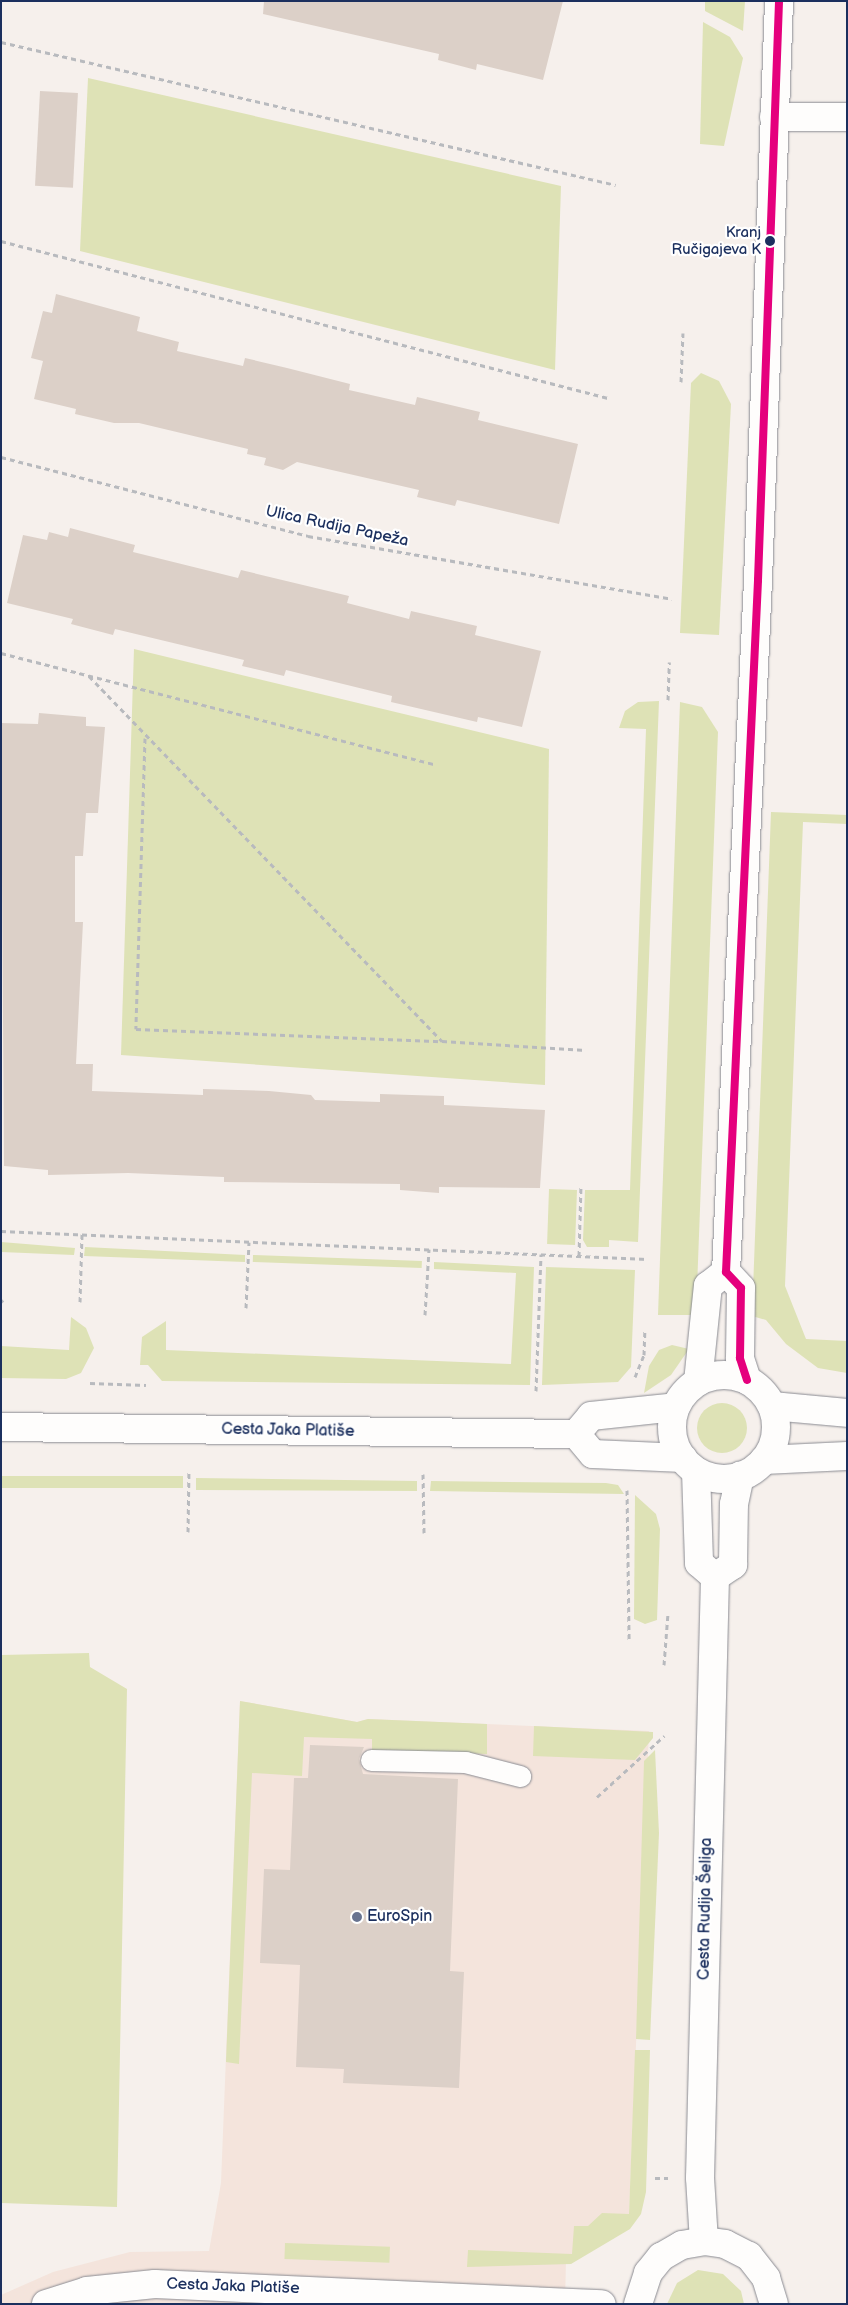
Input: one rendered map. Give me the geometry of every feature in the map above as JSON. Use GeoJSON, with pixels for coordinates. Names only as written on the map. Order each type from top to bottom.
{"type":"FeatureCollection","features":[{"type":"Feature","properties":{"kind":"street"},"geometry":{"type":"LineString","coordinates":[[676,1407],[591,1416],[576,1434],[593,1454],[689,1464],[718,1479],[740,1476],[764,1460],[776,1436],[772,1406],[747,1380],[740,1358],[741,1288],[726,1272],[758,590],[779,1]]}},
{"type":"Feature","properties":{"kind":"street"},"geometry":{"type":"LineString","coordinates":[[774,117],[847,117]]}},
{"type":"Feature","properties":{"kind":"street"},"geometry":{"type":"LineString","coordinates":[[698,1382],[708,1286],[726,1272]]}},
{"type":"Feature","properties":{"kind":"street"},"geometry":{"type":"LineString","coordinates":[[740,1476],[734,1504],[733,1564],[715,1577],[699,1563],[689,1464],[672,1434],[676,1407],[698,1382],[723,1374],[747,1380]]}},
{"type":"Feature","properties":{"kind":"street"},"geometry":{"type":"LineString","coordinates":[[772,1406],[847,1413]]}},
{"type":"Feature","properties":{"kind":"street","name":"Cesta Jaka Platiše"},"geometry":{"type":"LineString","coordinates":[[1,1427],[576,1434]]}},
{"type":"Feature","properties":{"kind":"street"},"geometry":{"type":"LineString","coordinates":[[764,1460],[847,1456]]}},
{"type":"Feature","properties":{"kind":"street","name":"Cesta Rudija Šeliga"},"geometry":{"type":"LineString","coordinates":[[704,2241],[700,2178],[715,1577]]}},
{"type":"Feature","properties":{"kind":"street"},"geometry":{"type":"LineString","coordinates":[[638,2304],[648,2273],[661,2258],[682,2245],[704,2241],[725,2244],[749,2256],[766,2278],[774,2304]]}},
{"type":"Feature","properties":{"kind":"street","name":"Cesta Jaka Platiše"},"geometry":{"type":"LineString","coordinates":[[46,2304],[87,2291],[155,2284],[602,2304]]}},
{"type":"Feature","properties":{"kind":"lane"},"geometry":{"type":"LineString","coordinates":[[371,1760],[465,1762],[520,1776]]}},
{"type":"Feature","properties":{"kind":"path"},"geometry":{"type":"LineString","coordinates":[[1,42],[616,185]]}},
{"type":"Feature","properties":{"kind":"path"},"geometry":{"type":"LineString","coordinates":[[1,241],[608,398]]}},
{"type":"Feature","properties":{"kind":"path"},"geometry":{"type":"LineString","coordinates":[[682,382],[683,333]]}},
{"type":"Feature","properties":{"kind":"path","name":"Ulica Rudija Papeža"},"geometry":{"type":"LineString","coordinates":[[1,457],[308,536],[672,599]]}},
{"type":"Feature","properties":{"kind":"path"},"geometry":{"type":"LineString","coordinates":[[1,653],[436,765]]}},
{"type":"Feature","properties":{"kind":"path"},"geometry":{"type":"LineString","coordinates":[[668,700],[669,662]]}},
{"type":"Feature","properties":{"kind":"path"},"geometry":{"type":"LineString","coordinates":[[89,676],[145,738],[442,1041]]}},
{"type":"Feature","properties":{"kind":"path"},"geometry":{"type":"LineString","coordinates":[[145,738],[136,1029],[442,1041],[586,1050]]}},
{"type":"Feature","properties":{"kind":"path"},"geometry":{"type":"LineString","coordinates":[[579,1256],[581,1186]]}},
{"type":"Feature","properties":{"kind":"path"},"geometry":{"type":"LineString","coordinates":[[1,1231],[647,1259]]}},
{"type":"Feature","properties":{"kind":"path"},"geometry":{"type":"LineString","coordinates":[[80,1302],[82,1234]]}},
{"type":"Feature","properties":{"kind":"path"},"geometry":{"type":"LineString","coordinates":[[246,1308],[249,1242]]}},
{"type":"Feature","properties":{"kind":"path"},"geometry":{"type":"LineString","coordinates":[[425,1315],[430,1250]]}},
{"type":"Feature","properties":{"kind":"path"},"geometry":{"type":"LineString","coordinates":[[536,1392],[541,1254]]}},
{"type":"Feature","properties":{"kind":"path"},"geometry":{"type":"LineString","coordinates":[[630,1383],[644,1355],[645,1330]]}},
{"type":"Feature","properties":{"kind":"path"},"geometry":{"type":"LineString","coordinates":[[90,1384],[146,1385]]}},
{"type":"Feature","properties":{"kind":"path"},"geometry":{"type":"LineString","coordinates":[[188,1532],[189,1470]]}},
{"type":"Feature","properties":{"kind":"path"},"geometry":{"type":"LineString","coordinates":[[424,1474],[424,1534]]}},
{"type":"Feature","properties":{"kind":"path"},"geometry":{"type":"LineString","coordinates":[[627,1487],[628,1641]]}},
{"type":"Feature","properties":{"kind":"path"},"geometry":{"type":"LineString","coordinates":[[664,1665],[668,1613]]}},
{"type":"Feature","properties":{"kind":"path"},"geometry":{"type":"LineString","coordinates":[[597,1797],[664,1736]]}},
{"type":"Feature","properties":{"kind":"shaded area"},"geometry":{"type":"Polygon","coordinates":[[[240,1701],[357,1722],[368,1719],[649,1731],[629,2214],[566,2260],[565,2304],[1,2304],[1,2295],[53,2272],[130,2252],[209,2251],[221,2183],[240,1701]]]}},
{"type":"Feature","properties":{"kind":"green space"},"geometry":{"type":"Polygon","coordinates":[[[705,1],[745,1],[743,31],[705,11],[705,1]]]}},
{"type":"Feature","properties":{"kind":"green space"},"geometry":{"type":"Polygon","coordinates":[[[703,22],[730,37],[743,58],[724,146],[700,144],[703,22]]]}},
{"type":"Feature","properties":{"kind":"green space"},"geometry":{"type":"Polygon","coordinates":[[[88,78],[561,186],[555,370],[80,251],[88,78]]]}},
{"type":"Feature","properties":{"kind":"green space"},"geometry":{"type":"Polygon","coordinates":[[[701,373],[719,381],[731,404],[719,635],[680,633],[691,383],[701,373]]]}},
{"type":"Feature","properties":{"kind":"green space"},"geometry":{"type":"Polygon","coordinates":[[[134,649],[549,749],[545,1085],[121,1055],[134,649]]]}},
{"type":"Feature","properties":{"kind":"green space"},"geometry":{"type":"Polygon","coordinates":[[[659,701],[638,1242],[609,1240],[609,1247],[587,1247],[583,1240],[585,1190],[630,1190],[646,729],[619,728],[625,711],[638,702],[659,701]]]}},
{"type":"Feature","properties":{"kind":"green space"},"geometry":{"type":"Polygon","coordinates":[[[680,702],[702,707],[718,732],[696,1315],[658,1315],[680,702]]]}},
{"type":"Feature","properties":{"kind":"green space"},"geometry":{"type":"Polygon","coordinates":[[[771,812],[847,815],[847,824],[803,822],[785,1286],[806,1339],[847,1341],[847,1373],[818,1368],[786,1344],[766,1320],[752,1316],[771,812]]]}},
{"type":"Feature","properties":{"kind":"green space"},"geometry":{"type":"Polygon","coordinates":[[[549,1189],[577,1190],[575,1245],[547,1244],[549,1189]]]}},
{"type":"Feature","properties":{"kind":"green space"},"geometry":{"type":"Polygon","coordinates":[[[1,1242],[75,1248],[74,1255],[1,1252],[1,1242]]]}},
{"type":"Feature","properties":{"kind":"green space"},"geometry":{"type":"Polygon","coordinates":[[[85,1247],[245,1255],[245,1262],[84,1256],[85,1247]]]}},
{"type":"Feature","properties":{"kind":"green space"},"geometry":{"type":"Polygon","coordinates":[[[253,1255],[422,1261],[422,1268],[253,1262],[253,1255]]]}},
{"type":"Feature","properties":{"kind":"green space"},"geometry":{"type":"Polygon","coordinates":[[[434,1262],[534,1267],[530,1385],[162,1381],[148,1365],[140,1365],[142,1337],[166,1321],[166,1350],[511,1364],[516,1273],[434,1269],[434,1262]]]}},
{"type":"Feature","properties":{"kind":"green space"},"geometry":{"type":"Polygon","coordinates":[[[546,1267],[635,1270],[631,1367],[618,1382],[542,1385],[546,1267]]]}},
{"type":"Feature","properties":{"kind":"green space"},"geometry":{"type":"Polygon","coordinates":[[[71,1317],[86,1328],[94,1348],[81,1373],[66,1379],[1,1378],[1,1346],[69,1350],[71,1317]]]}},
{"type":"Feature","properties":{"kind":"green space"},"geometry":{"type":"Polygon","coordinates":[[[672,1345],[689,1349],[671,1375],[644,1393],[649,1366],[659,1350],[672,1345]]]}},
{"type":"Feature","properties":{"kind":"green space"},"geometry":{"type":"Polygon","coordinates":[[[717,1403],[727,1403],[740,1410],[747,1423],[747,1433],[740,1446],[727,1453],[717,1453],[708,1449],[701,1442],[697,1433],[697,1423],[701,1414],[708,1407],[717,1403]]]}},
{"type":"Feature","properties":{"kind":"green space"},"geometry":{"type":"Polygon","coordinates":[[[1,1476],[183,1476],[183,1488],[1,1488],[1,1476]]]}},
{"type":"Feature","properties":{"kind":"green space"},"geometry":{"type":"Polygon","coordinates":[[[196,1478],[417,1481],[417,1491],[196,1490],[196,1478]]]}},
{"type":"Feature","properties":{"kind":"green space"},"geometry":{"type":"Polygon","coordinates":[[[431,1481],[606,1483],[618,1485],[624,1494],[430,1491],[431,1481]]]}},
{"type":"Feature","properties":{"kind":"green space"},"geometry":{"type":"Polygon","coordinates":[[[635,1495],[656,1514],[660,1529],[657,1620],[645,1624],[634,1619],[635,1495]]]}},
{"type":"Feature","properties":{"kind":"green space"},"geometry":{"type":"Polygon","coordinates":[[[89,1653],[90,1667],[127,1689],[117,2207],[1,2203],[1,1655],[89,1653]]]}},
{"type":"Feature","properties":{"kind":"green space"},"geometry":{"type":"Polygon","coordinates":[[[240,1701],[357,1722],[368,1719],[487,1724],[487,1754],[372,1750],[372,1739],[304,1737],[302,1776],[252,1773],[239,2064],[226,2062],[240,1701]]]}},
{"type":"Feature","properties":{"kind":"green space"},"geometry":{"type":"Polygon","coordinates":[[[534,1726],[653,1732],[653,1738],[635,1760],[533,1756],[534,1726]]]}},
{"type":"Feature","properties":{"kind":"green space"},"geometry":{"type":"Polygon","coordinates":[[[655,1750],[659,1833],[650,2040],[636,2039],[644,1761],[655,1750]]]}},
{"type":"Feature","properties":{"kind":"green space"},"geometry":{"type":"Polygon","coordinates":[[[635,2050],[650,2050],[646,2192],[641,2214],[630,2229],[571,2264],[467,2267],[468,2250],[572,2254],[574,2226],[588,2226],[602,2213],[629,2214],[635,2050]]]}},
{"type":"Feature","properties":{"kind":"green space"},"geometry":{"type":"Polygon","coordinates":[[[285,2243],[390,2247],[389,2263],[284,2259],[285,2243]]]}},
{"type":"Feature","properties":{"kind":"green space"},"geometry":{"type":"Polygon","coordinates":[[[698,2270],[723,2274],[741,2291],[744,2304],[667,2304],[677,2283],[698,2270]]]}},
{"type":"Feature","properties":{"kind":"building"},"geometry":{"type":"Polygon","coordinates":[[[264,1],[563,1],[543,80],[477,64],[476,70],[438,60],[439,54],[263,14],[264,1]]]}},
{"type":"Feature","properties":{"kind":"building"},"geometry":{"type":"Polygon","coordinates":[[[40,91],[78,93],[73,188],[35,186],[40,91]]]}},
{"type":"Feature","properties":{"kind":"building"},"geometry":{"type":"Polygon","coordinates":[[[56,294],[140,317],[137,331],[179,342],[177,351],[243,366],[245,358],[350,384],[349,390],[415,405],[417,397],[480,412],[478,420],[578,444],[559,524],[457,500],[455,506],[417,497],[419,490],[297,462],[283,470],[264,465],[266,458],[247,454],[248,449],[139,423],[114,423],[75,414],[76,409],[34,399],[43,361],[31,358],[43,311],[52,313],[56,294]]]}},
{"type":"Feature","properties":{"kind":"building"},"geometry":{"type":"Polygon","coordinates":[[[70,528],[135,545],[133,552],[238,578],[241,570],[349,596],[347,603],[409,619],[411,611],[477,626],[475,635],[541,651],[522,727],[478,717],[477,722],[391,702],[392,696],[286,670],[284,676],[242,666],[244,660],[115,629],[113,635],[71,624],[73,619],[7,603],[23,535],[47,540],[49,532],[68,537],[70,528]]]}},
{"type":"Feature","properties":{"kind":"building"},"geometry":{"type":"Polygon","coordinates":[[[39,713],[86,717],[86,726],[105,727],[98,813],[86,813],[83,856],[75,856],[75,922],[83,922],[76,1064],[93,1064],[92,1091],[203,1095],[203,1089],[269,1091],[311,1095],[315,1100],[380,1102],[380,1094],[444,1096],[444,1105],[545,1110],[540,1188],[439,1187],[439,1193],[400,1190],[400,1184],[224,1182],[224,1177],[128,1173],[48,1175],[48,1170],[4,1166],[1,723],[38,724],[39,713]]]}},
{"type":"Feature","properties":{"kind":"building","name":"EuroSpin"},"geometry":{"type":"Polygon","coordinates":[[[310,1745],[364,1747],[359,1759],[363,1774],[458,1779],[450,1971],[464,1972],[459,2088],[343,2083],[344,2069],[296,2067],[300,1965],[260,1963],[264,1869],[290,1870],[294,1778],[308,1778],[310,1745]]]}},
{"type":"Feature","properties":{"kind":"transit line"},"geometry":{"type":"LineString","coordinates":[[747,1380],[740,1358],[741,1288],[726,1272],[758,580],[779,1]]}},
{"type":"Feature","properties":{"kind":"place","name":"Kranj Ručigajeva K"},"geometry":{"type":"Point","coordinates":[770,241]}},
{"type":"Feature","properties":{"kind":"place","name":"EuroSpin"},"geometry":{"type":"Point","coordinates":[357,1917]}}]}
